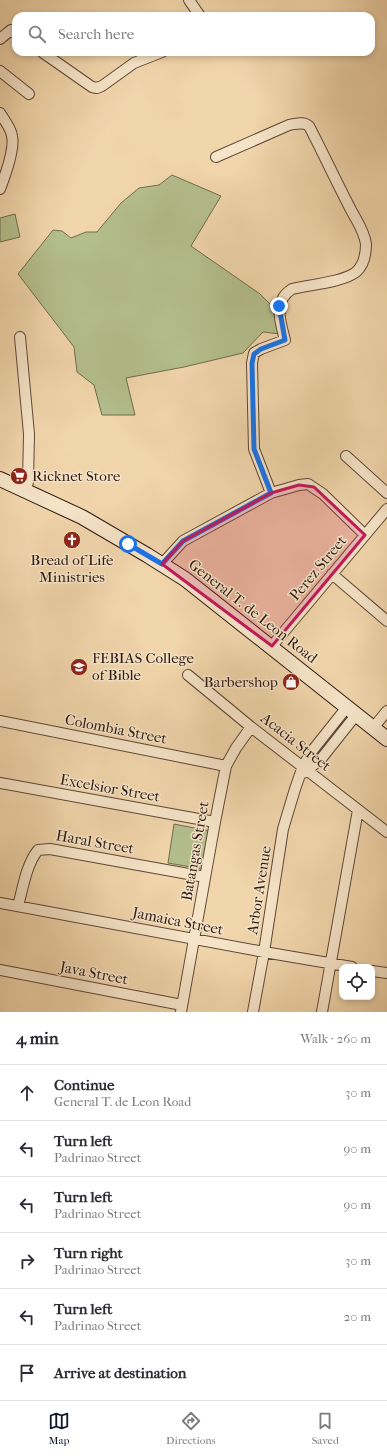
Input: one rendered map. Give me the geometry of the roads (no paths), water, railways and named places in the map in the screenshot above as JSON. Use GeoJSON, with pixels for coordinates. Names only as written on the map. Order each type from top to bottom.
{"type":"FeatureCollection","features":[{"type":"Feature","properties":{"kind":"main road","name":"General T. de Leon Road"},"geometry":{"type":"LineString","coordinates":[[0,479],[82,517],[185,579],[272,646],[348,716],[373,728],[387,738]]}},
{"type":"Feature","properties":{"kind":"street"},"geometry":{"type":"LineString","coordinates":[[189,0],[197,12]]}},
{"type":"Feature","properties":{"kind":"street"},"geometry":{"type":"LineString","coordinates":[[0,39],[11,30],[12,31]]}},
{"type":"Feature","properties":{"kind":"street"},"geometry":{"type":"LineString","coordinates":[[48,56],[92,87],[97,88],[134,63],[152,56]]}},
{"type":"Feature","properties":{"kind":"street"},"geometry":{"type":"LineString","coordinates":[[0,71],[29,94]]}},
{"type":"Feature","properties":{"kind":"street"},"geometry":{"type":"LineString","coordinates":[[0,113],[10,130],[12,141],[7,168],[0,189]]}},
{"type":"Feature","properties":{"kind":"street"},"geometry":{"type":"LineString","coordinates":[[216,157],[289,125],[299,123],[305,124],[308,126],[321,149],[352,213],[361,227],[366,244],[364,260],[358,271],[349,276],[292,289],[285,293],[281,298],[279,306],[285,340],[261,349],[254,354],[252,363],[254,449],[271,493]]}},
{"type":"Feature","properties":{"kind":"street"},"geometry":{"type":"LineString","coordinates":[[20,337],[29,434],[28,482],[26,492]]}},
{"type":"Feature","properties":{"kind":"street"},"geometry":{"type":"LineString","coordinates":[[346,456],[387,493]]}},
{"type":"Feature","properties":{"kind":"street"},"geometry":{"type":"LineString","coordinates":[[162,564],[183,541],[271,493],[299,485],[308,484],[323,494],[365,535]]}},
{"type":"Feature","properties":{"kind":"street","name":"Perez Street"},"geometry":{"type":"LineString","coordinates":[[272,646],[387,509]]}},
{"type":"Feature","properties":{"kind":"street"},"geometry":{"type":"LineString","coordinates":[[332,574],[387,621]]}},
{"type":"Feature","properties":{"kind":"street","name":"Acacia Street"},"geometry":{"type":"LineString","coordinates":[[188,675],[304,770],[387,832]]}},
{"type":"Feature","properties":{"kind":"street"},"geometry":{"type":"LineString","coordinates":[[373,728],[387,711]]}},
{"type":"Feature","properties":{"kind":"street","name":"Arbor Avenue"},"geometry":{"type":"LineString","coordinates":[[253,1012],[283,829],[295,789],[304,770],[321,759],[348,716]]}},
{"type":"Feature","properties":{"kind":"street","name":"Colombia Street"},"geometry":{"type":"LineString","coordinates":[[0,722],[226,766]]}},
{"type":"Feature","properties":{"kind":"street","name":"Batangas Street"},"geometry":{"type":"LineString","coordinates":[[182,1009],[226,766],[236,748],[251,727]]}},
{"type":"Feature","properties":{"kind":"street","name":"Excelsior Street"},"geometry":{"type":"LineString","coordinates":[[0,783],[215,822]]}},
{"type":"Feature","properties":{"kind":"street"},"geometry":{"type":"LineString","coordinates":[[322,1012],[358,810]]}},
{"type":"Feature","properties":{"kind":"street","name":"Haral Street"},"geometry":{"type":"LineString","coordinates":[[18,906],[28,870],[38,850],[50,849],[205,877]]}},
{"type":"Feature","properties":{"kind":"street","name":"Jamaica Street"},"geometry":{"type":"LineString","coordinates":[[0,903],[339,965]]}},
{"type":"Feature","properties":{"kind":"street","name":"Java Street"},"geometry":{"type":"LineString","coordinates":[[0,970],[182,1009]]}},
{"type":"Feature","properties":{"kind":"street"},"geometry":{"type":"LineString","coordinates":[[375,971],[387,973]]}},
{"type":"Feature","properties":{"kind":"place","name":"Ricknet Store"},"geometry":{"type":"Point","coordinates":[19,476]}},
{"type":"Feature","properties":{"kind":"place","name":"Bread of Life Ministries"},"geometry":{"type":"Point","coordinates":[72,540]}},
{"type":"Feature","properties":{"kind":"place","name":"FEBIAS College of Bible"},"geometry":{"type":"Point","coordinates":[79,667]}},
{"type":"Feature","properties":{"kind":"place","name":"Barbershop"},"geometry":{"type":"Point","coordinates":[291,682]}}]}
